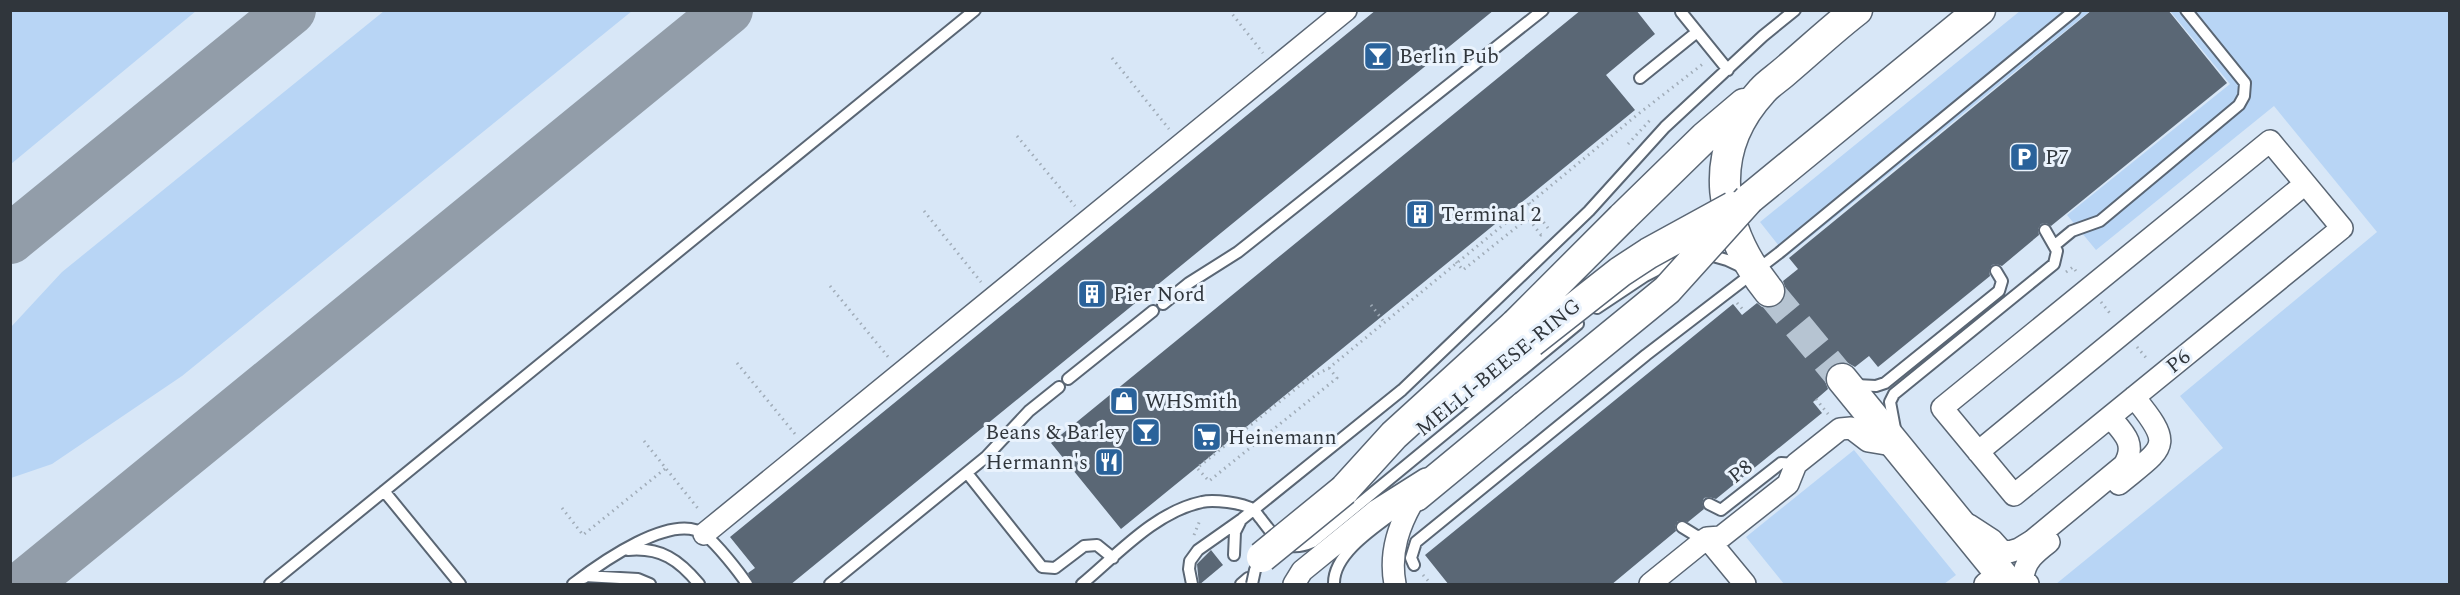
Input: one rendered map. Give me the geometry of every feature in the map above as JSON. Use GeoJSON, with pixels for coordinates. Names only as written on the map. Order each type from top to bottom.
{"type":"FeatureCollection","features":[{"type":"Feature","properties":{"kind":"street"},"geometry":{"type":"LineString","coordinates":[[708,530],[1346,10]]}},
{"type":"Feature","properties":{"kind":"street"},"geometry":{"type":"LineString","coordinates":[[1344,490],[1394,435],[1516,324],[1705,137],[1763,90],[1832,23],[1857,10]]}},
{"type":"Feature","properties":{"kind":"street","name":"MELLI-BEESE-RING"},"geometry":{"type":"LineString","coordinates":[[1294,585],[1307,567],[1377,510],[1420,490],[1462,459],[1667,290],[1749,199],[1980,10]]}},
{"type":"Feature","properties":{"kind":"street"},"geometry":{"type":"LineString","coordinates":[[1761,282],[1737,243],[1731,225],[1725,187],[1725,169],[1735,132],[1763,90]]}},
{"type":"Feature","properties":{"kind":"street","name":"P6"},"geometry":{"type":"LineString","coordinates":[[2270,141],[2305,184],[2342,228],[2014,495],[1942,408],[2270,141]]}},
{"type":"Feature","properties":{"kind":"street"},"geometry":{"type":"LineString","coordinates":[[1978,452],[2305,184]]}},
{"type":"Feature","properties":{"kind":"street","name":"MELLI-BEESE-RING"},"geometry":{"type":"LineString","coordinates":[[1247,572],[1344,490],[1594,290],[1649,253],[1749,199]]}},
{"type":"Feature","properties":{"kind":"street"},"geometry":{"type":"LineString","coordinates":[[1842,379],[1953,516],[1998,581]]}},
{"type":"Feature","properties":{"kind":"street"},"geometry":{"type":"LineString","coordinates":[[1650,585],[1707,538],[1721,537],[1788,483],[1796,464],[1836,423],[1845,405],[1842,379]]}},
{"type":"Feature","properties":{"kind":"street"},"geometry":{"type":"LineString","coordinates":[[2028,585],[2023,579],[2024,568],[2029,560],[2157,451],[2161,433],[2134,397]]}},
{"type":"Feature","properties":{"kind":"street"},"geometry":{"type":"LineString","coordinates":[[1953,516],[1992,540],[2001,550],[2009,552],[2032,541],[2124,465],[2128,458],[2130,445],[2128,438],[2110,417]]}},
{"type":"Feature","properties":{"kind":"street"},"geometry":{"type":"LineString","coordinates":[[1836,423],[1851,429],[1868,441],[1898,446]]}},
{"type":"Feature","properties":{"kind":"street","name":"MELLI-BEESE-RING"},"geometry":{"type":"LineString","coordinates":[[1395,585],[1393,558],[1397,536],[1406,513],[1420,490]]}},
{"type":"Feature","properties":{"kind":"street"},"geometry":{"type":"LineString","coordinates":[[1707,538],[1744,585]]}},
{"type":"Feature","properties":{"kind":"lane"},"geometry":{"type":"LineString","coordinates":[[270,585],[975,10]]}},
{"type":"Feature","properties":{"kind":"lane"},"geometry":{"type":"LineString","coordinates":[[1163,304],[1189,283],[1238,252],[1543,10]]}},
{"type":"Feature","properties":{"kind":"lane"},"geometry":{"type":"LineString","coordinates":[[1192,585],[1189,569],[1198,550],[1242,519],[1402,390],[1589,211],[1665,127],[1795,10]]}},
{"type":"Feature","properties":{"kind":"lane"},"geometry":{"type":"LineString","coordinates":[[1414,565],[1411,558],[1416,543],[1654,348],[1761,282],[2075,10]]}},
{"type":"Feature","properties":{"kind":"lane"},"geometry":{"type":"LineString","coordinates":[[2055,245],[2072,231],[2100,221],[2239,105],[2244,96],[2245,83],[2186,10]]}},
{"type":"Feature","properties":{"kind":"lane"},"geometry":{"type":"LineString","coordinates":[[1681,12],[1728,70]]}},
{"type":"Feature","properties":{"kind":"lane"},"geometry":{"type":"LineString","coordinates":[[1640,78],[1697,32]]}},
{"type":"Feature","properties":{"kind":"lane"},"geometry":{"type":"LineString","coordinates":[[1898,446],[1890,402],[1894,394],[2050,270],[2056,258],[2055,245],[2045,230]]}},
{"type":"Feature","properties":{"kind":"lane"},"geometry":{"type":"LineString","coordinates":[[1082,585],[1160,520],[1178,510],[1205,501],[1222,502],[1253,509],[1275,537],[1285,545],[1301,547],[1313,542],[1594,310],[1645,276],[1685,256],[1702,254],[1727,260],[1761,282]]}},
{"type":"Feature","properties":{"kind":"lane"},"geometry":{"type":"LineString","coordinates":[[1842,379],[1866,387],[1885,383],[1999,291],[2001,281],[1996,271]]}},
{"type":"Feature","properties":{"kind":"lane"},"geometry":{"type":"LineString","coordinates":[[1068,379],[1153,311]]}},
{"type":"Feature","properties":{"kind":"lane"},"geometry":{"type":"LineString","coordinates":[[830,585],[986,457],[1029,411],[1059,387]]}},
{"type":"Feature","properties":{"kind":"lane","name":"P8"},"geometry":{"type":"LineString","coordinates":[[1709,504],[1721,510],[1781,463],[1796,464]]}},
{"type":"Feature","properties":{"kind":"lane"},"geometry":{"type":"LineString","coordinates":[[967,473],[1042,567],[1055,568],[1084,546],[1097,545],[1113,558]]}},
{"type":"Feature","properties":{"kind":"lane","name":"MELLI-BEESE-RING"},"geometry":{"type":"LineString","coordinates":[[1334,585],[1337,566],[1347,552],[1420,490]]}},
{"type":"Feature","properties":{"kind":"lane"},"geometry":{"type":"LineString","coordinates":[[384,491],[460,585]]}},
{"type":"Feature","properties":{"kind":"lane"},"geometry":{"type":"LineString","coordinates":[[1242,519],[1235,532],[1247,572]]}},
{"type":"Feature","properties":{"kind":"lane"},"geometry":{"type":"LineString","coordinates":[[1682,527],[1695,535],[1707,538]]}},
{"type":"Feature","properties":{"kind":"lane"},"geometry":{"type":"LineString","coordinates":[[573,585],[584,580],[622,551],[659,533],[682,529],[708,530],[747,585]]}},
{"type":"Feature","properties":{"kind":"lane"},"geometry":{"type":"LineString","coordinates":[[622,551],[640,549],[657,551],[673,557],[686,568],[699,585]]}},
{"type":"Feature","properties":{"kind":"lane"},"geometry":{"type":"LineString","coordinates":[[584,580],[638,579],[650,585]]}},
{"type":"Feature","properties":{"kind":"path"},"geometry":{"type":"LineString","coordinates":[[1229,10],[1275,68]]}},
{"type":"Feature","properties":{"kind":"path"},"geometry":{"type":"LineString","coordinates":[[1329,368],[1337,378],[1209,481],[1197,468],[1308,379],[1329,368],[1664,93],[1715,55]]}},
{"type":"Feature","properties":{"kind":"path"},"geometry":{"type":"LineString","coordinates":[[1112,58],[1182,145]]}},
{"type":"Feature","properties":{"kind":"path"},"geometry":{"type":"LineString","coordinates":[[1017,136],[1087,222]]}},
{"type":"Feature","properties":{"kind":"path"},"geometry":{"type":"LineString","coordinates":[[1456,262],[1463,270],[1527,218],[1541,234],[1548,228],[1529,203]]}},
{"type":"Feature","properties":{"kind":"path"},"geometry":{"type":"LineString","coordinates":[[924,211],[994,298]]}},
{"type":"Feature","properties":{"kind":"path"},"geometry":{"type":"LineString","coordinates":[[830,286],[901,373]]}},
{"type":"Feature","properties":{"kind":"path"},"geometry":{"type":"LineString","coordinates":[[1371,305],[1384,322]]}},
{"type":"Feature","properties":{"kind":"path"},"geometry":{"type":"LineString","coordinates":[[737,363],[807,450]]}},
{"type":"Feature","properties":{"kind":"path"},"geometry":{"type":"LineString","coordinates":[[1816,399],[1836,423]]}},
{"type":"Feature","properties":{"kind":"path"},"geometry":{"type":"LineString","coordinates":[[644,441],[666,468],[708,530]]}},
{"type":"Feature","properties":{"kind":"path"},"geometry":{"type":"LineString","coordinates":[[562,508],[583,535],[666,468]]}},
{"type":"Feature","properties":{"kind":"shaded area"},"geometry":{"type":"Polygon","coordinates":[[[11,10],[196,10],[196,11],[11,164],[11,10]]]}},
{"type":"Feature","properties":{"kind":"shaded area"},"geometry":{"type":"Polygon","coordinates":[[[384,11],[632,11],[182,376],[52,464],[11,478],[11,327],[62,272],[384,11]]]}},
{"type":"Feature","properties":{"kind":"shaded area"},"geometry":{"type":"Polygon","coordinates":[[[2020,11],[2090,11],[1787,256],[1760,222],[2020,11]]]}},
{"type":"Feature","properties":{"kind":"shaded area"},"geometry":{"type":"Polygon","coordinates":[[[2170,11],[2449,11],[2449,584],[2056,584],[2223,448],[2180,396],[2377,232],[2274,106],[2096,250],[2067,215],[2230,84],[2170,11]]]}},
{"type":"Feature","properties":{"kind":"shaded area"},"geometry":{"type":"Polygon","coordinates":[[[1854,450],[1956,575],[1944,584],[1784,584],[1746,537],[1854,450]]]}},
{"type":"Feature","properties":{"kind":"building","name":"Pier Nord"},"geometry":{"type":"Polygon","coordinates":[[[1376,10],[1494,10],[790,585],[754,585],[748,573],[755,568],[730,537],[1376,10]]]}},
{"type":"Feature","properties":{"kind":"building","name":"Terminal 2"},"geometry":{"type":"Polygon","coordinates":[[[1581,10],[1636,10],[1655,34],[1606,75],[1635,110],[1121,529],[1051,443],[1581,10]]]}},
{"type":"Feature","properties":{"kind":"building"},"geometry":{"type":"Polygon","coordinates":[[[2092,10],[2168,10],[2227,83],[2051,226],[2046,223],[2041,224],[2038,229],[2039,235],[2002,266],[1992,265],[1989,271],[1990,276],[1878,367],[1869,356],[1855,367],[1840,362],[1832,365],[1826,373],[1825,381],[1828,389],[1813,402],[1822,413],[1716,499],[1704,498],[1702,504],[1704,509],[1688,522],[1678,521],[1675,526],[1676,531],[1611,585],[1449,585],[1425,555],[1733,304],[1742,315],[1757,303],[1762,307],[1770,308],[1779,305],[1784,299],[1786,290],[1783,281],[1798,269],[1789,258],[2092,10]]]}},
{"type":"Feature","properties":{"kind":"building"},"geometry":{"type":"Polygon","coordinates":[[[1211,550],[1223,565],[1199,585],[1197,564],[1211,550]]]}},
{"type":"Feature","properties":{"kind":"taxiway"},"geometry":{"type":"LineString","coordinates":[[10,239],[291,10]]}},
{"type":"Feature","properties":{"kind":"taxiway"},"geometry":{"type":"LineString","coordinates":[[25,584],[728,10]]}},
{"type":"Feature","properties":{"kind":"tunnel"},"geometry":{"type":"LineString","coordinates":[[1769,291],[1842,379]]}},
{"type":"Feature","properties":{"kind":"place","name":"Berlin Pub"},"geometry":{"type":"Point","coordinates":[1378,56]}},
{"type":"Feature","properties":{"kind":"place","name":"P7"},"geometry":{"type":"Point","coordinates":[2024,157]}},
{"type":"Feature","properties":{"kind":"place","name":"Terminal 2"},"geometry":{"type":"Point","coordinates":[1420,214]}},
{"type":"Feature","properties":{"kind":"place","name":"Pier Nord"},"geometry":{"type":"Point","coordinates":[1092,294]}},
{"type":"Feature","properties":{"kind":"place","name":"WHSmith"},"geometry":{"type":"Point","coordinates":[1124,401]}},
{"type":"Feature","properties":{"kind":"place","name":"Beans & Barley"},"geometry":{"type":"Point","coordinates":[1146,432]}},
{"type":"Feature","properties":{"kind":"place","name":"Heinemann"},"geometry":{"type":"Point","coordinates":[1207,437]}},
{"type":"Feature","properties":{"kind":"place","name":"Hermann's"},"geometry":{"type":"Point","coordinates":[1109,462]}}]}
